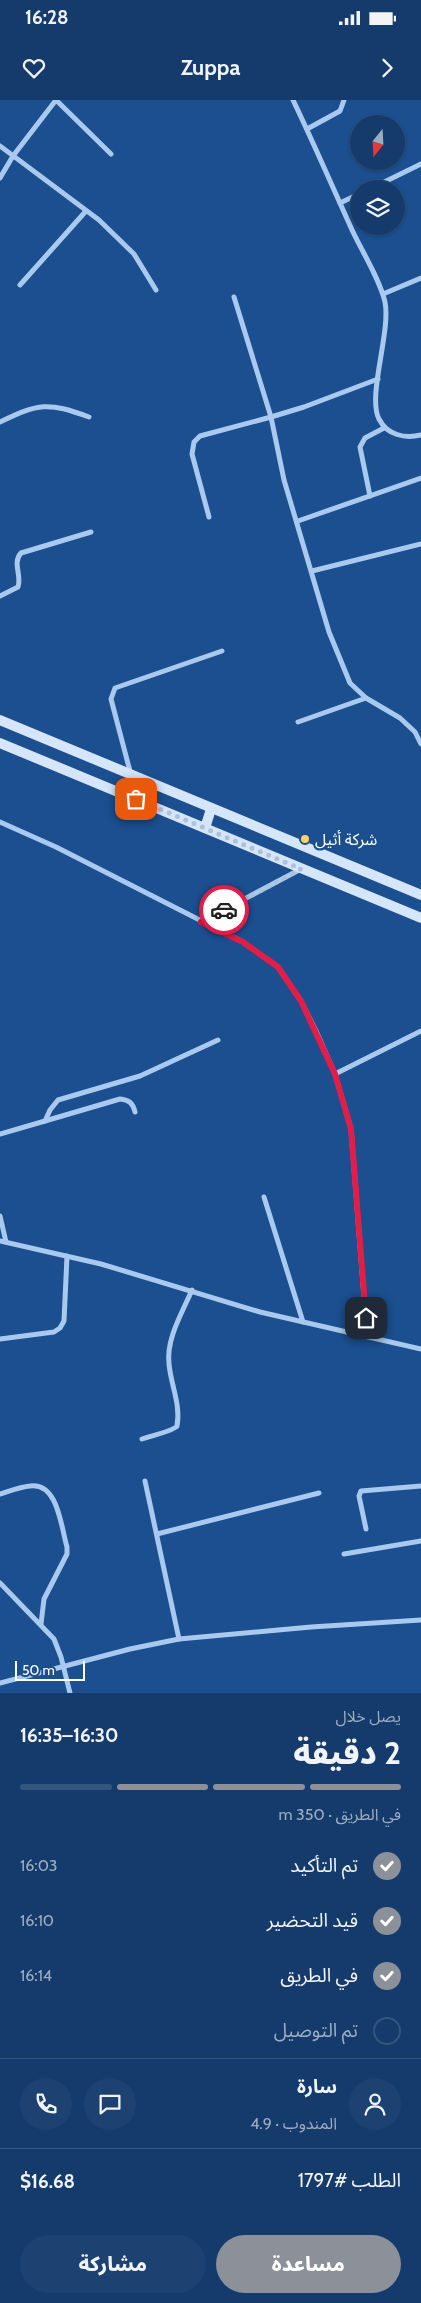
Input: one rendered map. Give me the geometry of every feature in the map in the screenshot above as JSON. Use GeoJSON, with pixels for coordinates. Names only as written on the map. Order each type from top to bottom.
{"type":"FeatureCollection","features":[{"type":"Feature","properties":{"kind":"main road"},"geometry":{"type":"LineString","coordinates":[[0,720],[421,895]]}},
{"type":"Feature","properties":{"kind":"main road"},"geometry":{"type":"LineString","coordinates":[[0,743],[421,918]]}},
{"type":"Feature","properties":{"kind":"main road"},"geometry":{"type":"LineString","coordinates":[[205,828],[211,809]]}},
{"type":"Feature","properties":{"kind":"street"},"geometry":{"type":"LineString","coordinates":[[0,178],[56,100],[111,154]]}},
{"type":"Feature","properties":{"kind":"street"},"geometry":{"type":"LineString","coordinates":[[293,100],[383,294],[385,304],[384,327],[376,400],[378,418],[384,428],[397,435],[411,438],[421,435]]}},
{"type":"Feature","properties":{"kind":"street"},"geometry":{"type":"LineString","coordinates":[[307,129],[340,111],[344,100]]}},
{"type":"Feature","properties":{"kind":"street"},"geometry":{"type":"LineString","coordinates":[[0,146],[99,220],[134,254],[156,290]]}},
{"type":"Feature","properties":{"kind":"street"},"geometry":{"type":"LineString","coordinates":[[388,180],[421,164]]}},
{"type":"Feature","properties":{"kind":"street"},"geometry":{"type":"LineString","coordinates":[[340,204],[350,199]]}},
{"type":"Feature","properties":{"kind":"street"},"geometry":{"type":"LineString","coordinates":[[20,286],[86,211]]}},
{"type":"Feature","properties":{"kind":"street"},"geometry":{"type":"LineString","coordinates":[[383,294],[421,278]]}},
{"type":"Feature","properties":{"kind":"street"},"geometry":{"type":"LineString","coordinates":[[234,297],[271,417],[282,472],[298,521],[329,632],[350,683],[366,698],[400,718],[415,732],[421,744]]}},
{"type":"Feature","properties":{"kind":"street"},"geometry":{"type":"LineString","coordinates":[[209,517],[192,454],[194,442],[200,436],[304,407],[378,379]]}},
{"type":"Feature","properties":{"kind":"street"},"geometry":{"type":"LineString","coordinates":[[0,422],[35,406],[64,408],[89,417]]}},
{"type":"Feature","properties":{"kind":"street"},"geometry":{"type":"LineString","coordinates":[[370,496],[360,447],[365,438],[384,428]]}},
{"type":"Feature","properties":{"kind":"street"},"geometry":{"type":"LineString","coordinates":[[298,521],[421,478]]}},
{"type":"Feature","properties":{"kind":"street"},"geometry":{"type":"LineString","coordinates":[[0,596],[18,587],[19,580],[16,562],[21,553],[91,532]]}},
{"type":"Feature","properties":{"kind":"street"},"geometry":{"type":"LineString","coordinates":[[312,572],[421,544]]}},
{"type":"Feature","properties":{"kind":"street"},"geometry":{"type":"LineString","coordinates":[[131,775],[111,700],[115,688],[222,651]]}},
{"type":"Feature","properties":{"kind":"street"},"geometry":{"type":"LineString","coordinates":[[298,722],[366,698]]}},
{"type":"Feature","properties":{"kind":"street"},"geometry":{"type":"LineString","coordinates":[[0,822],[56,847],[243,942],[278,967],[301,1001],[335,1074],[351,1129],[367,1336]]}},
{"type":"Feature","properties":{"kind":"street"},"geometry":{"type":"LineString","coordinates":[[201,922],[301,869]]}},
{"type":"Feature","properties":{"kind":"street"},"geometry":{"type":"LineString","coordinates":[[335,1074],[421,1031]]}},
{"type":"Feature","properties":{"kind":"street"},"geometry":{"type":"LineString","coordinates":[[44,1122],[58,1100],[140,1076],[218,1040]]}},
{"type":"Feature","properties":{"kind":"street"},"geometry":{"type":"LineString","coordinates":[[0,1134],[120,1099],[128,1100],[135,1112]]}},
{"type":"Feature","properties":{"kind":"street"},"geometry":{"type":"LineString","coordinates":[[264,1197],[303,1322]]}},
{"type":"Feature","properties":{"kind":"street"},"geometry":{"type":"LineString","coordinates":[[0,1216],[3,1242],[67,1256],[303,1322],[421,1348]]}},
{"type":"Feature","properties":{"kind":"street"},"geometry":{"type":"LineString","coordinates":[[0,1339],[54,1332],[60,1328],[65,1314],[67,1256]]}},
{"type":"Feature","properties":{"kind":"street"},"geometry":{"type":"LineString","coordinates":[[142,1439],[157,1433],[173,1430],[177,1426],[176,1394],[169,1362],[171,1339],[192,1290]]}},
{"type":"Feature","properties":{"kind":"street"},"geometry":{"type":"LineString","coordinates":[[145,1481],[179,1638]]}},
{"type":"Feature","properties":{"kind":"street"},"geometry":{"type":"LineString","coordinates":[[0,1494],[31,1486],[39,1486],[53,1496],[67,1546],[67,1554],[44,1599],[41,1624]]}},
{"type":"Feature","properties":{"kind":"street"},"geometry":{"type":"LineString","coordinates":[[366,1529],[359,1496],[361,1491],[421,1486]]}},
{"type":"Feature","properties":{"kind":"street"},"geometry":{"type":"LineString","coordinates":[[156,1534],[319,1493]]}},
{"type":"Feature","properties":{"kind":"street"},"geometry":{"type":"LineString","coordinates":[[344,1554],[421,1541]]}},
{"type":"Feature","properties":{"kind":"street"},"geometry":{"type":"LineString","coordinates":[[0,1583],[54,1639],[64,1667],[70,1693]]}},
{"type":"Feature","properties":{"kind":"street"},"geometry":{"type":"LineString","coordinates":[[0,1683],[179,1638],[421,1620]]}},
{"type":"Feature","properties":{"kind":"way so far"},"geometry":{"type":"LineString","coordinates":[[136,799],[301,869],[224,910]]}},
{"type":"Feature","properties":{"kind":"place","name":"شركة أثيل"},"geometry":{"type":"Point","coordinates":[305,839]}},
{"type":"Feature","properties":{"kind":"route"},"geometry":{"type":"LineString","coordinates":[[224,910],[201,922],[243,942],[278,967],[301,1001],[335,1074],[351,1129],[366,1318]]}}]}
